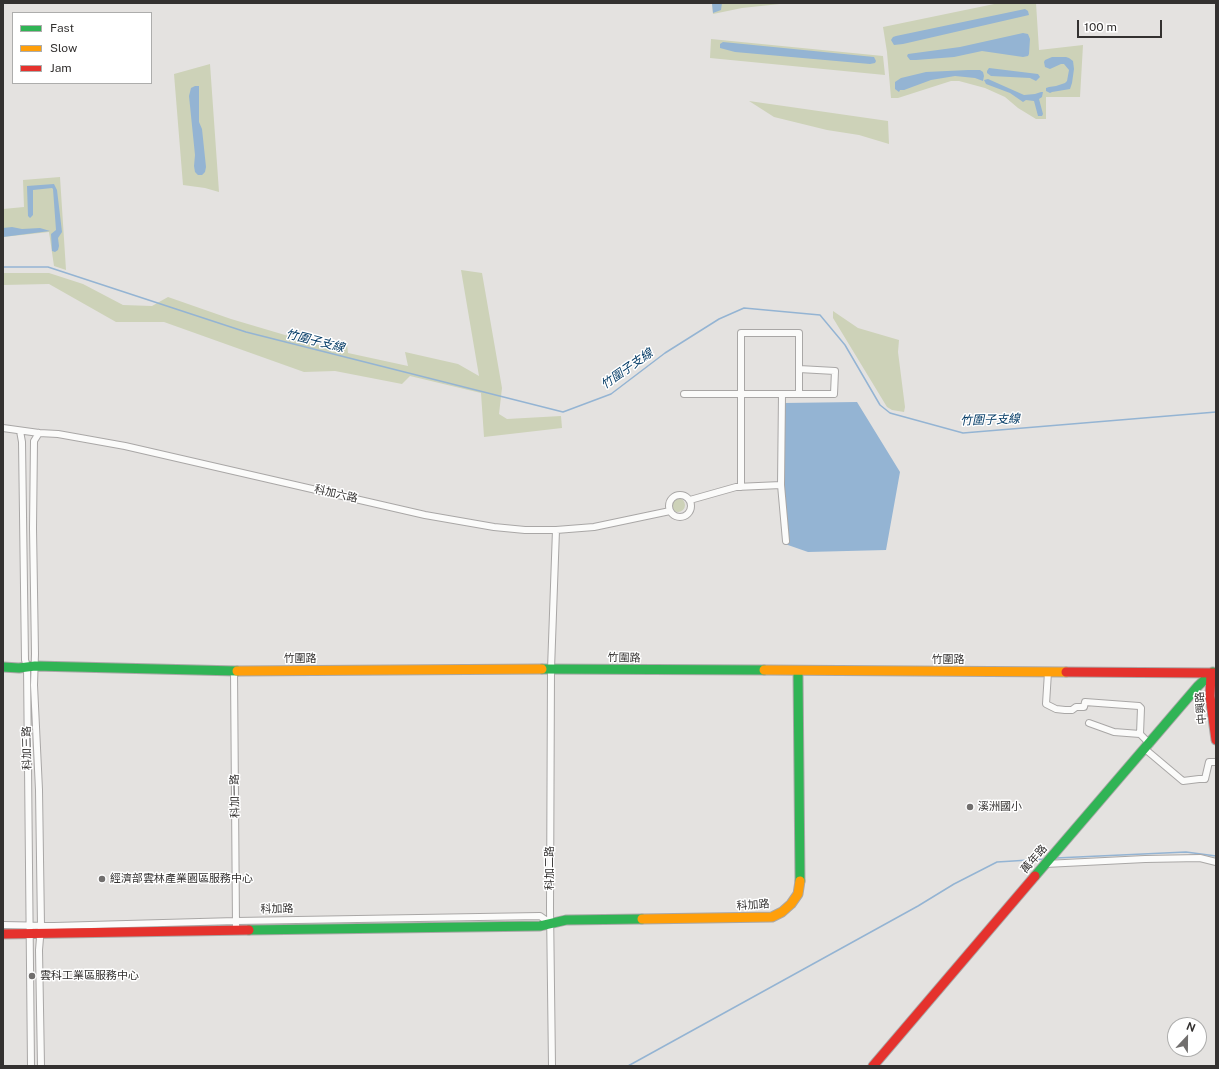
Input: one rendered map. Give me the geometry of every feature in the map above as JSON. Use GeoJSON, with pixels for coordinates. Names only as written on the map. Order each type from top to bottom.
{"type":"FeatureCollection","features":[{"type":"Feature","properties":{"kind":"street"},"geometry":{"type":"LineString","coordinates":[[741,487],[741,333],[799,333],[798,394]]}},
{"type":"Feature","properties":{"kind":"street"},"geometry":{"type":"LineString","coordinates":[[684,394],[834,394],[835,371],[799,368]]}},
{"type":"Feature","properties":{"kind":"street"},"geometry":{"type":"LineString","coordinates":[[782,394],[782,485],[786,541]]}},
{"type":"Feature","properties":{"kind":"street","name":"科加六路"},"geometry":{"type":"LineString","coordinates":[[3,428],[58,434],[125,446],[459,522],[494,527],[525,530],[556,530],[594,527],[670,511]]}},
{"type":"Feature","properties":{"kind":"street","name":"科加三路"},"geometry":{"type":"LineString","coordinates":[[20,431],[22,442],[25,660],[31,666],[34,685],[39,790],[41,1066]]}},
{"type":"Feature","properties":{"kind":"street","name":"科加三路"},"geometry":{"type":"LineString","coordinates":[[31,1066],[29,930],[31,666],[34,441],[39,433]]}},
{"type":"Feature","properties":{"kind":"street"},"geometry":{"type":"LineString","coordinates":[[690,500],[741,487],[782,485]]}},
{"type":"Feature","properties":{"kind":"street"},"geometry":{"type":"LineString","coordinates":[[678,494],[685,496],[690,500],[690,511],[684,516],[676,516],[670,511],[670,501],[678,494]]}},
{"type":"Feature","properties":{"kind":"street","name":"科加二路"},"geometry":{"type":"LineString","coordinates":[[552,1066],[550,923],[551,669],[556,530]]}},
{"type":"Feature","properties":{"kind":"street","name":"竹圍路"},"geometry":{"type":"LineString","coordinates":[[3,667],[19,668],[31,666],[234,671],[551,669],[798,672],[1214,672]]}},
{"type":"Feature","properties":{"kind":"street","name":"科加一路"},"geometry":{"type":"LineString","coordinates":[[234,671],[236,931]]}},
{"type":"Feature","properties":{"kind":"street","name":"科加路"},"geometry":{"type":"LineString","coordinates":[[3,934],[29,930],[236,931],[540,926],[566,920],[766,918],[782,912],[791,904],[798,894],[800,876],[798,672]]}},
{"type":"Feature","properties":{"kind":"street"},"geometry":{"type":"LineString","coordinates":[[1048,672],[1046,704],[1056,709],[1072,710],[1076,707],[1084,707],[1085,702],[1139,706],[1141,708],[1140,734],[1148,747],[1183,781],[1205,779],[1209,762],[1216,762]]}},
{"type":"Feature","properties":{"kind":"street","name":"中興路"},"geometry":{"type":"LineString","coordinates":[[1214,672],[1210,696],[1216,740]]}},
{"type":"Feature","properties":{"kind":"street","name":"萬年路"},"geometry":{"type":"LineString","coordinates":[[872,1066],[1148,747],[1198,686],[1214,672]]}},
{"type":"Feature","properties":{"kind":"street"},"geometry":{"type":"LineString","coordinates":[[1090,723],[1114,732],[1140,734]]}},
{"type":"Feature","properties":{"kind":"street"},"geometry":{"type":"LineString","coordinates":[[1048,861],[1200,858],[1216,862]]}},
{"type":"Feature","properties":{"kind":"street","name":"科加路"},"geometry":{"type":"LineString","coordinates":[[40,930],[236,921],[540,916],[550,923]]}},
{"type":"Feature","properties":{"kind":"street","name":"科加路"},"geometry":{"type":"LineString","coordinates":[[3,925],[29,930]]}},
{"type":"Feature","properties":{"kind":"green space"},"geometry":{"type":"Polygon","coordinates":[[[712,3],[789,3],[742,8],[713,14],[712,3]]]}},
{"type":"Feature","properties":{"kind":"green space"},"geometry":{"type":"Polygon","coordinates":[[[999,3],[1036,3],[1039,50],[1083,45],[1080,97],[1046,97],[1046,119],[1036,119],[1018,108],[1005,97],[985,88],[959,81],[951,81],[898,98],[891,98],[883,27],[999,3]]]}},
{"type":"Feature","properties":{"kind":"green space"},"geometry":{"type":"Polygon","coordinates":[[[711,39],[883,56],[885,75],[710,58],[711,39]]]}},
{"type":"Feature","properties":{"kind":"green space"},"geometry":{"type":"Polygon","coordinates":[[[210,64],[219,192],[205,188],[183,185],[174,74],[210,64]]]}},
{"type":"Feature","properties":{"kind":"green space"},"geometry":{"type":"Polygon","coordinates":[[[749,101],[888,121],[889,144],[859,135],[827,130],[774,117],[749,101]]]}},
{"type":"Feature","properties":{"kind":"green space"},"geometry":{"type":"Polygon","coordinates":[[[60,177],[66,270],[54,266],[49,232],[3,237],[3,209],[24,207],[23,180],[60,177]]]}},
{"type":"Feature","properties":{"kind":"green space"},"geometry":{"type":"Polygon","coordinates":[[[461,270],[482,273],[502,388],[499,414],[507,419],[561,416],[562,428],[484,437],[481,393],[410,376],[402,384],[335,371],[304,372],[164,322],[116,322],[49,284],[3,285],[3,273],[49,273],[83,284],[123,305],[152,306],[168,297],[231,319],[339,351],[341,344],[347,344],[348,353],[408,366],[405,352],[458,364],[479,376],[461,270]]]}},
{"type":"Feature","properties":{"kind":"green space"},"geometry":{"type":"Polygon","coordinates":[[[833,311],[858,328],[899,340],[898,352],[905,407],[904,412],[892,410],[887,407],[833,318],[833,311]]]}},
{"type":"Feature","properties":{"kind":"green space"},"geometry":{"type":"Polygon","coordinates":[[[675,498],[681,498],[685,502],[685,508],[681,512],[675,512],[671,508],[671,502],[675,498]]]}},
{"type":"Feature","properties":{"kind":"water"},"geometry":{"type":"Polygon","coordinates":[[[712,3],[722,3],[721,10],[713,13],[712,3]]]}},
{"type":"Feature","properties":{"kind":"water"},"geometry":{"type":"Polygon","coordinates":[[[1025,9],[1028,11],[1029,15],[903,44],[894,45],[891,40],[896,36],[1025,9]]]}},
{"type":"Feature","properties":{"kind":"water"},"geometry":{"type":"Polygon","coordinates":[[[1023,33],[1028,34],[1030,39],[1029,54],[1028,56],[1023,57],[982,51],[954,57],[916,60],[910,60],[907,56],[908,54],[960,47],[1023,33]]]}},
{"type":"Feature","properties":{"kind":"water"},"geometry":{"type":"Polygon","coordinates":[[[723,42],[874,57],[876,61],[875,63],[870,64],[735,52],[720,48],[720,44],[723,42]]]}},
{"type":"Feature","properties":{"kind":"water"},"geometry":{"type":"Polygon","coordinates":[[[1052,57],[1066,57],[1073,61],[1074,69],[1070,89],[1050,93],[1046,91],[1046,88],[1065,83],[1067,81],[1069,70],[1064,64],[1050,69],[1045,67],[1045,60],[1052,57]]]}},
{"type":"Feature","properties":{"kind":"water"},"geometry":{"type":"Polygon","coordinates":[[[989,68],[1038,74],[1040,77],[1036,81],[1030,78],[991,76],[987,73],[989,68]]]}},
{"type":"Feature","properties":{"kind":"water"},"geometry":{"type":"Polygon","coordinates":[[[980,70],[983,72],[983,81],[975,78],[955,76],[931,80],[904,90],[900,90],[899,92],[895,89],[895,82],[901,78],[926,72],[980,70]]]}},
{"type":"Feature","properties":{"kind":"water"},"geometry":{"type":"Polygon","coordinates":[[[988,79],[1024,95],[1043,92],[1042,97],[1039,99],[1043,114],[1042,116],[1038,116],[1034,101],[1026,100],[1023,102],[1010,93],[986,84],[984,80],[988,79]]]}},
{"type":"Feature","properties":{"kind":"water"},"geometry":{"type":"Polygon","coordinates":[[[199,86],[199,122],[202,129],[206,167],[205,172],[202,175],[198,175],[195,172],[194,166],[195,155],[189,96],[191,88],[199,86]]]}},
{"type":"Feature","properties":{"kind":"water"},"geometry":{"type":"Polygon","coordinates":[[[54,184],[57,190],[62,232],[58,238],[58,250],[55,252],[52,251],[51,234],[56,230],[53,189],[33,190],[33,215],[30,218],[28,216],[27,186],[54,184]]]}},
{"type":"Feature","properties":{"kind":"water"},"geometry":{"type":"Polygon","coordinates":[[[12,227],[22,229],[40,228],[50,231],[3,237],[3,228],[12,227]]]}},
{"type":"Feature","properties":{"kind":"water"},"geometry":{"type":"Polygon","coordinates":[[[857,402],[900,472],[886,550],[808,552],[785,544],[783,403],[857,402]]]}},
{"type":"Feature","properties":{"kind":"waterway","name":"竹圍子支線"},"geometry":{"type":"LineString","coordinates":[[3,267],[48,267],[246,332],[563,412],[611,394],[665,353],[719,319],[744,308],[820,315],[845,345],[880,405],[890,413],[963,433],[1216,412]]}},
{"type":"Feature","properties":{"kind":"waterway"},"geometry":{"type":"LineString","coordinates":[[1056,858],[1186,852],[1216,856]]}},
{"type":"Feature","properties":{"kind":"waterway"},"geometry":{"type":"LineString","coordinates":[[628,1066],[918,906],[954,884],[997,862],[1045,859]]}},
{"type":"Feature","properties":{"kind":"traffic: fast"},"geometry":{"type":"LineString","coordinates":[[3,667],[19,668],[35,666],[237,671]]}},
{"type":"Feature","properties":{"kind":"traffic: fast"},"geometry":{"type":"LineString","coordinates":[[542,669],[764,670]]}},
{"type":"Feature","properties":{"kind":"traffic: fast"},"geometry":{"type":"LineString","coordinates":[[798,672],[800,881]]}},
{"type":"Feature","properties":{"kind":"traffic: fast"},"geometry":{"type":"LineString","coordinates":[[1035,876],[1198,686],[1213,672]]}},
{"type":"Feature","properties":{"kind":"traffic: fast"},"geometry":{"type":"LineString","coordinates":[[249,930],[540,926],[566,920],[642,919]]}},
{"type":"Feature","properties":{"kind":"traffic: slow"},"geometry":{"type":"LineString","coordinates":[[237,671],[542,669]]}},
{"type":"Feature","properties":{"kind":"traffic: slow"},"geometry":{"type":"LineString","coordinates":[[764,670],[1066,672]]}},
{"type":"Feature","properties":{"kind":"traffic: slow"},"geometry":{"type":"LineString","coordinates":[[642,919],[772,917],[782,912],[791,904],[798,894],[800,881]]}},
{"type":"Feature","properties":{"kind":"traffic: jam"},"geometry":{"type":"LineString","coordinates":[[1066,672],[1216,673]]}},
{"type":"Feature","properties":{"kind":"traffic: jam"},"geometry":{"type":"LineString","coordinates":[[1211,674],[1210,696],[1216,740]]}},
{"type":"Feature","properties":{"kind":"traffic: jam"},"geometry":{"type":"LineString","coordinates":[[873,1066],[1035,876]]}},
{"type":"Feature","properties":{"kind":"traffic: jam"},"geometry":{"type":"LineString","coordinates":[[3,934],[249,930]]}},
{"type":"Feature","properties":{"kind":"place","name":"溪洲國小"},"geometry":{"type":"Point","coordinates":[970,807]}},
{"type":"Feature","properties":{"kind":"place","name":"經濟部雲林產業園區服務中心"},"geometry":{"type":"Point","coordinates":[102,879]}},
{"type":"Feature","properties":{"kind":"place","name":"雲科工業區服務中心"},"geometry":{"type":"Point","coordinates":[32,976]}}]}
